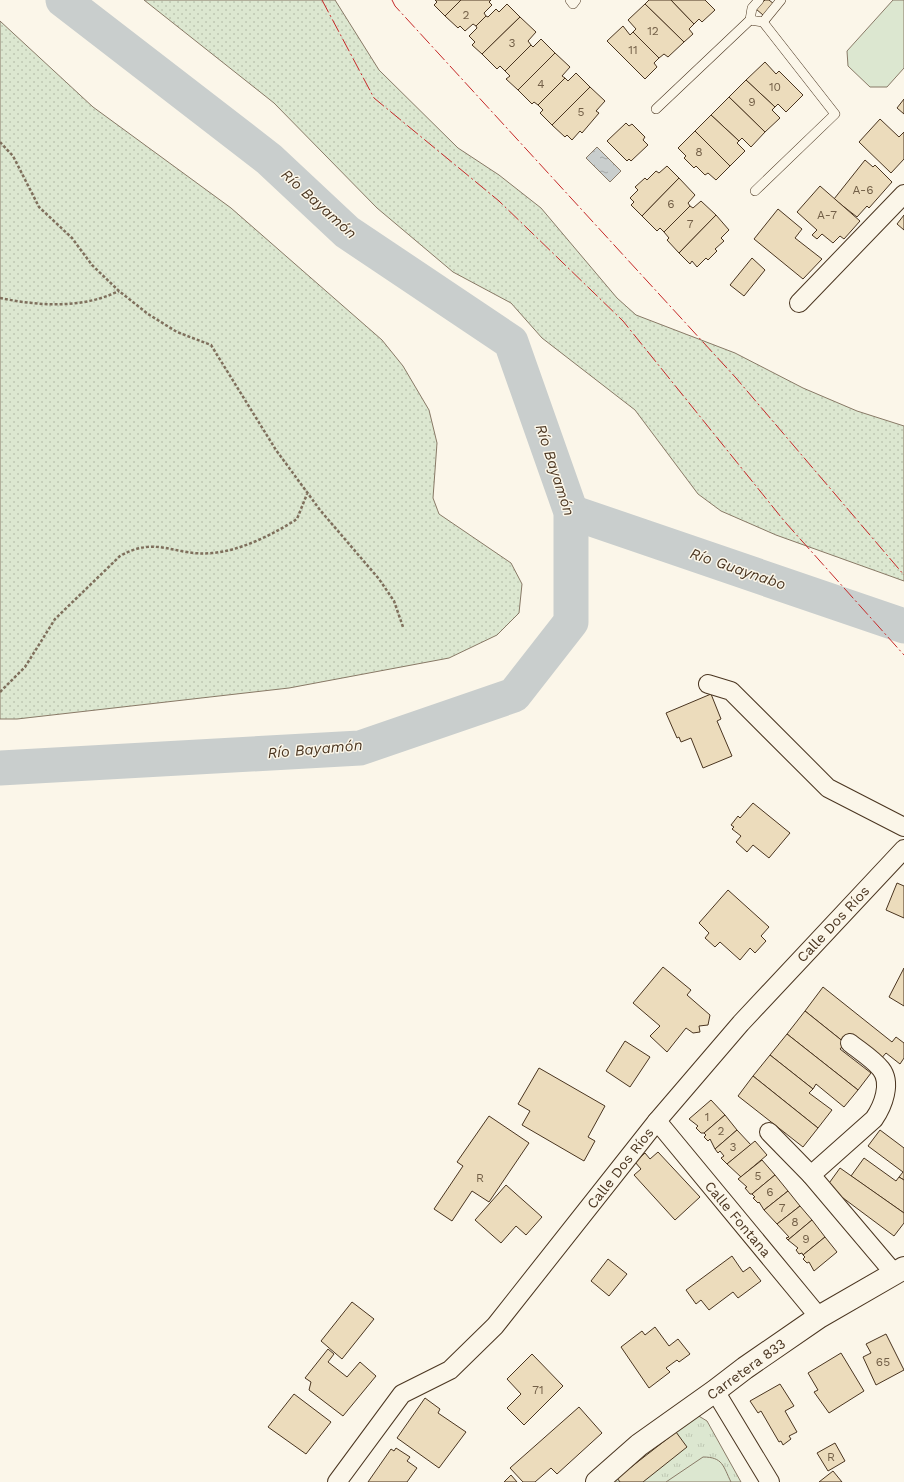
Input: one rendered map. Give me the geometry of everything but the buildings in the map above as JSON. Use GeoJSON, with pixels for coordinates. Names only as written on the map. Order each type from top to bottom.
{"type":"FeatureCollection","features":[{"type":"Feature","properties":{"kind":"street"},"geometry":{"type":"LineString","coordinates":[[799,303],[904,194]]}},
{"type":"Feature","properties":{"kind":"street"},"geometry":{"type":"LineString","coordinates":[[708,684],[731,691],[828,788],[904,827]]}},
{"type":"Feature","properties":{"kind":"street","name":"Calle Dos Ríos"},"geometry":{"type":"LineString","coordinates":[[337,1482],[402,1394],[450,1370],[495,1326],[657,1122],[741,1023],[904,850]]}},
{"type":"Feature","properties":{"kind":"street"},"geometry":{"type":"LineString","coordinates":[[811,1175],[874,1119],[880,1110],[884,1099],[886,1090],[882,1070],[850,1043]]}},
{"type":"Feature","properties":{"kind":"street","name":"Calle Fontana"},"geometry":{"type":"LineString","coordinates":[[657,1122],[819,1317]]}},
{"type":"Feature","properties":{"kind":"street"},"geometry":{"type":"LineString","coordinates":[[769,1132],[811,1175],[899,1271]]}},
{"type":"Feature","properties":{"kind":"street","name":"Carretera 833"},"geometry":{"type":"LineString","coordinates":[[597,1482],[639,1445],[745,1368],[819,1317],[899,1271]]}},
{"type":"Feature","properties":{"kind":"street"},"geometry":{"type":"LineString","coordinates":[[715,1391],[770,1482]]}},
{"type":"Feature","properties":{"kind":"lane"},"geometry":{"type":"LineString","coordinates":[[570,0],[573,4],[576,0]]}},
{"type":"Feature","properties":{"kind":"lane"},"geometry":{"type":"LineString","coordinates":[[656,110],[750,20],[752,8],[758,0]]}},
{"type":"Feature","properties":{"kind":"lane"},"geometry":{"type":"LineString","coordinates":[[763,22],[781,0]]}},
{"type":"Feature","properties":{"kind":"lane"},"geometry":{"type":"LineString","coordinates":[[750,20],[763,22],[835,114],[755,192]]}},
{"type":"Feature","properties":{"kind":"path"},"geometry":{"type":"LineString","coordinates":[[0,142],[13,156],[39,207],[72,238],[92,265],[119,291],[148,314],[177,332],[211,345],[276,450],[307,493],[379,579],[394,601],[403,627]]}},
{"type":"Feature","properties":{"kind":"path"},"geometry":{"type":"LineString","coordinates":[[0,298],[21,302],[74,304],[103,299],[119,291]]}},
{"type":"Feature","properties":{"kind":"path"},"geometry":{"type":"LineString","coordinates":[[0,692],[25,667],[55,619],[120,556],[131,550],[146,546],[202,554],[238,548],[297,519],[307,493]]}},
{"type":"Feature","properties":{"kind":"green space"},"geometry":{"type":"Polygon","coordinates":[[[144,0],[335,0],[379,70],[458,148],[499,175],[541,208],[617,298],[636,315],[735,353],[803,388],[857,411],[904,426],[904,581],[776,535],[721,511],[698,494],[635,410],[542,338],[511,303],[453,272],[377,208],[274,103],[144,0]]]}},
{"type":"Feature","properties":{"kind":"green space"},"geometry":{"type":"Polygon","coordinates":[[[893,0],[904,0],[904,68],[887,87],[870,87],[848,66],[847,51],[893,0]]]}},
{"type":"Feature","properties":{"kind":"green space"},"geometry":{"type":"Polygon","coordinates":[[[0,21],[93,107],[231,208],[382,340],[403,366],[429,410],[437,443],[433,498],[439,514],[511,563],[522,584],[519,613],[497,635],[449,658],[289,688],[17,719],[0,719],[0,21]]]}},
{"type":"Feature","properties":{"kind":"green space"},"geometry":{"type":"Polygon","coordinates":[[[697,1415],[707,1421],[741,1482],[612,1482],[681,1422],[697,1415]]]}},
{"type":"Feature","properties":{"kind":"green space"},"geometry":{"type":"Polygon","coordinates":[[[703,1457],[710,1457],[719,1461],[724,1467],[731,1482],[666,1482],[703,1457]]]}},
{"type":"Feature","properties":{"kind":"water"},"geometry":{"type":"Polygon","coordinates":[[[597,147],[621,171],[610,182],[586,158],[597,147]]]}},
{"type":"Feature","properties":{"kind":"waterway","name":"Río Bayamón"},"geometry":{"type":"LineString","coordinates":[[0,768],[360,748],[514,695],[571,622],[571,512],[511,342],[347,232],[269,159],[63,0]]}},
{"type":"Feature","properties":{"kind":"waterway","name":"Río Guaynabo"},"geometry":{"type":"LineString","coordinates":[[571,512],[904,626]]}},
{"type":"Feature","properties":{"kind":"power"},"geometry":{"type":"LineString","coordinates":[[322,0],[374,98],[499,201],[623,321],[785,522],[904,655]]}},
{"type":"Feature","properties":{"kind":"power"},"geometry":{"type":"LineString","coordinates":[[392,0],[395,6],[736,378],[904,575]]}}]}
